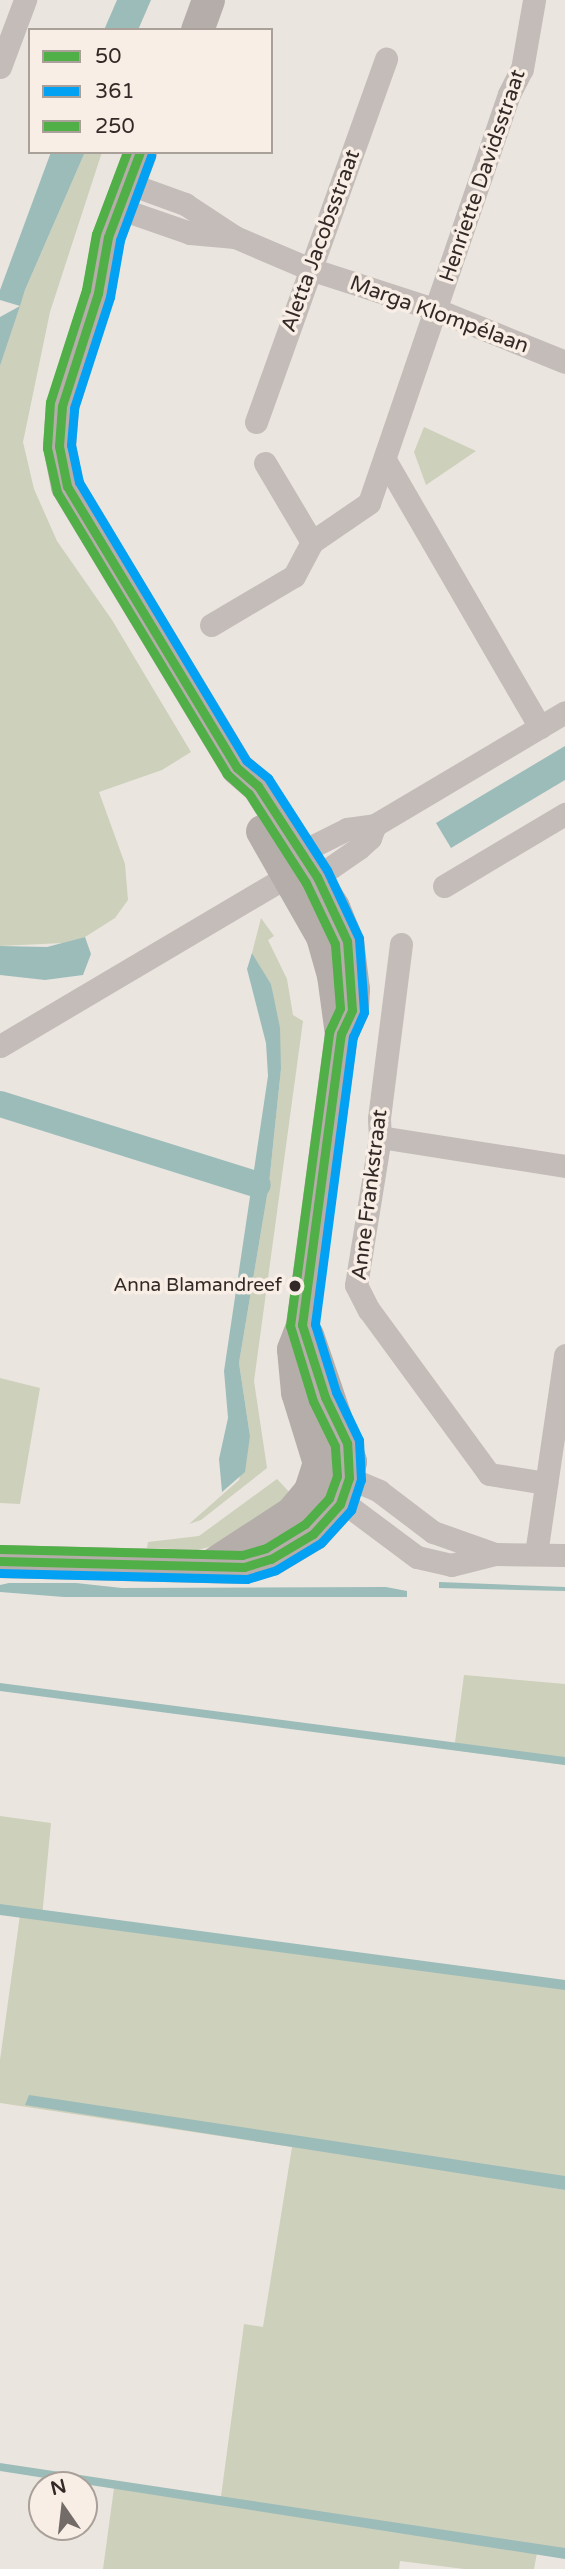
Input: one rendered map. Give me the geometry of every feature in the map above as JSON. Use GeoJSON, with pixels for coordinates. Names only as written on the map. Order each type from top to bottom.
{"type":"FeatureCollection","features":[{"type":"Feature","properties":{"kind":"main road"},"geometry":{"type":"LineString","coordinates":[[198,28],[208,0]]}},
{"type":"Feature","properties":{"kind":"main road"},"geometry":{"type":"LineString","coordinates":[[134,200],[139,154]]}},
{"type":"Feature","properties":{"kind":"main road"},"geometry":{"type":"LineString","coordinates":[[0,1561],[214,1563],[335,1486],[317,1453],[294,1370],[293,1349],[302,1325],[341,1034],[330,958],[302,868],[242,794],[237,768],[67,486],[59,446],[62,406],[98,293],[134,200],[162,154]]}},
{"type":"Feature","properties":{"kind":"street"},"geometry":{"type":"LineString","coordinates":[[0,67],[25,0]]}},
{"type":"Feature","properties":{"kind":"street","name":"Henriette Davidsstraat"},"geometry":{"type":"LineString","coordinates":[[437,310],[509,94],[522,69],[534,0]]}},
{"type":"Feature","properties":{"kind":"street","name":"Aletta Jacobsstraat"},"geometry":{"type":"LineString","coordinates":[[256,422],[386,59]]}},
{"type":"Feature","properties":{"kind":"street","name":"Marga Klompélaan"},"geometry":{"type":"LineString","coordinates":[[134,200],[190,233],[234,237],[310,269],[437,310],[565,362]]}},
{"type":"Feature","properties":{"kind":"street"},"geometry":{"type":"LineString","coordinates":[[211,625],[294,576],[312,542],[369,503],[437,310]]}},
{"type":"Feature","properties":{"kind":"street"},"geometry":{"type":"LineString","coordinates":[[385,460],[540,727]]}},
{"type":"Feature","properties":{"kind":"street"},"geometry":{"type":"LineString","coordinates":[[265,463],[312,542]]}},
{"type":"Feature","properties":{"kind":"street"},"geometry":{"type":"LineString","coordinates":[[0,1046],[302,868],[359,848],[370,838],[374,825],[565,712]]}},
{"type":"Feature","properties":{"kind":"street"},"geometry":{"type":"LineString","coordinates":[[444,886],[565,814]]}},
{"type":"Feature","properties":{"kind":"street","name":"Anne Frankstraat"},"geometry":{"type":"LineString","coordinates":[[401,944],[379,1119],[380,1137],[356,1285],[369,1310],[489,1474],[546,1483]]}},
{"type":"Feature","properties":{"kind":"street"},"geometry":{"type":"LineString","coordinates":[[380,1137],[565,1166]]}},
{"type":"Feature","properties":{"kind":"street"},"geometry":{"type":"LineString","coordinates":[[537,1555],[565,1355]]}},
{"type":"Feature","properties":{"kind":"street"},"geometry":{"type":"LineString","coordinates":[[335,1486],[425,1560],[451,1565],[495,1554],[565,1555]]}},
{"type":"Feature","properties":{"kind":"street"},"geometry":{"type":"LineString","coordinates":[[392,1520],[418,1536]]}},
{"type":"Feature","properties":{"kind":"green space"},"geometry":{"type":"Polygon","coordinates":[[[84,154],[101,154],[50,312],[23,442],[34,489],[57,541],[112,620],[191,752],[162,770],[99,792],[125,864],[128,900],[115,918],[85,937],[63,943],[0,946],[0,366],[25,290],[84,154]]]}},
{"type":"Feature","properties":{"kind":"green space"},"geometry":{"type":"Polygon","coordinates":[[[424,427],[476,451],[426,485],[414,452],[424,427]]]}},
{"type":"Feature","properties":{"kind":"green space"},"geometry":{"type":"Polygon","coordinates":[[[261,918],[274,936],[268,940],[287,979],[293,1015],[303,1021],[254,1381],[267,1468],[201,1520],[189,1524],[239,1480],[250,1436],[239,1363],[269,1184],[281,1069],[271,984],[252,953],[261,918]]]}},
{"type":"Feature","properties":{"kind":"green space"},"geometry":{"type":"Polygon","coordinates":[[[0,1378],[40,1388],[20,1504],[0,1503],[0,1378]]]}},
{"type":"Feature","properties":{"kind":"green space"},"geometry":{"type":"Polygon","coordinates":[[[277,1479],[292,1495],[239,1539],[198,1550],[147,1548],[148,1542],[199,1536],[277,1479]]]}},
{"type":"Feature","properties":{"kind":"green space"},"geometry":{"type":"Polygon","coordinates":[[[464,1675],[565,1684],[565,1765],[454,1750],[464,1675]]]}},
{"type":"Feature","properties":{"kind":"green space"},"geometry":{"type":"Polygon","coordinates":[[[0,1816],[51,1823],[42,1917],[565,1987],[565,2188],[491,2177],[565,2190],[565,2555],[537,2553],[534,2569],[464,2569],[400,2561],[399,2569],[103,2569],[114,2488],[220,2504],[244,2324],[263,2327],[292,2147],[0,2103],[0,2060],[20,1915],[0,1912],[0,1816]]]}},
{"type":"Feature","properties":{"kind":"water"},"geometry":{"type":"Polygon","coordinates":[[[117,0],[151,0],[139,28],[105,28],[117,0]]]}},
{"type":"Feature","properties":{"kind":"water"},"geometry":{"type":"Polygon","coordinates":[[[50,154],[84,154],[20,306],[0,300],[0,290],[50,154]]]}},
{"type":"Feature","properties":{"kind":"water"},"geometry":{"type":"Polygon","coordinates":[[[20,306],[0,366],[0,317],[20,306]]]}},
{"type":"Feature","properties":{"kind":"water"},"geometry":{"type":"Polygon","coordinates":[[[565,746],[565,780],[451,848],[436,823],[565,746]]]}},
{"type":"Feature","properties":{"kind":"water"},"geometry":{"type":"Polygon","coordinates":[[[85,937],[91,954],[83,975],[45,980],[0,975],[0,946],[47,947],[85,937]]]}},
{"type":"Feature","properties":{"kind":"water"},"geometry":{"type":"Polygon","coordinates":[[[252,953],[271,984],[280,1028],[281,1069],[269,1184],[239,1363],[250,1436],[245,1472],[222,1492],[219,1459],[228,1418],[224,1371],[268,1076],[266,1043],[247,969],[252,953]]]}},
{"type":"Feature","properties":{"kind":"water"},"geometry":{"type":"Polygon","coordinates":[[[439,1582],[565,1587],[565,1591],[439,1588],[439,1582]]]}},
{"type":"Feature","properties":{"kind":"water"},"geometry":{"type":"Polygon","coordinates":[[[9,1583],[76,1583],[122,1588],[386,1587],[407,1591],[407,1597],[64,1597],[0,1592],[0,1585],[9,1583]]]}},
{"type":"Feature","properties":{"kind":"water"},"geometry":{"type":"Polygon","coordinates":[[[0,1683],[565,1757],[565,1765],[0,1691],[0,1683]]]}},
{"type":"Feature","properties":{"kind":"water"},"geometry":{"type":"Polygon","coordinates":[[[0,1904],[565,1980],[565,1990],[0,1915],[0,1904]]]}},
{"type":"Feature","properties":{"kind":"water"},"geometry":{"type":"Polygon","coordinates":[[[29,2095],[565,2176],[565,2190],[25,2105],[29,2095]]]}},
{"type":"Feature","properties":{"kind":"water"},"geometry":{"type":"Polygon","coordinates":[[[0,2463],[53,2471],[28,2471],[28,2475],[0,2471],[0,2463]]]}},
{"type":"Feature","properties":{"kind":"water"},"geometry":{"type":"Polygon","coordinates":[[[98,2478],[565,2548],[565,2559],[98,2486],[98,2478]]]}},
{"type":"Feature","properties":{"kind":"waterway"},"geometry":{"type":"LineString","coordinates":[[0,1104],[258,1185]]}},
{"type":"Feature","properties":{"kind":"transit line","name":"250"},"geometry":{"type":"LineString","coordinates":[[0,1549],[242,1555],[266,1548],[305,1524],[329,1498],[337,1476],[335,1446],[313,1401],[290,1326],[329,1032],[340,1008],[335,944],[306,883],[249,794],[227,774],[57,492],[47,448],[50,402],[86,290],[96,234],[126,154]]}},
{"type":"Feature","properties":{"kind":"transit line","name":"50"},"geometry":{"type":"LineString","coordinates":[[0,1561],[244,1567],[271,1559],[313,1534],[340,1504],[349,1478],[347,1443],[325,1397],[302,1325],[341,1034],[352,1010],[347,941],[317,877],[258,786],[237,768],[67,486],[59,446],[62,406],[98,293],[108,237],[139,154]]}},
{"type":"Feature","properties":{"kind":"transit line","name":"361"},"geometry":{"type":"LineString","coordinates":[[0,1573],[247,1579],[276,1570],[321,1543],[351,1510],[361,1480],[359,1440],[336,1392],[315,1324],[353,1037],[364,1012],[359,938],[327,870],[268,778],[246,760],[79,482],[71,445],[74,408],[110,297],[120,240],[151,156]]}},
{"type":"Feature","properties":{"kind":"place","name":"Anna Blamandreef"},"geometry":{"type":"Point","coordinates":[295,1286]}}]}
